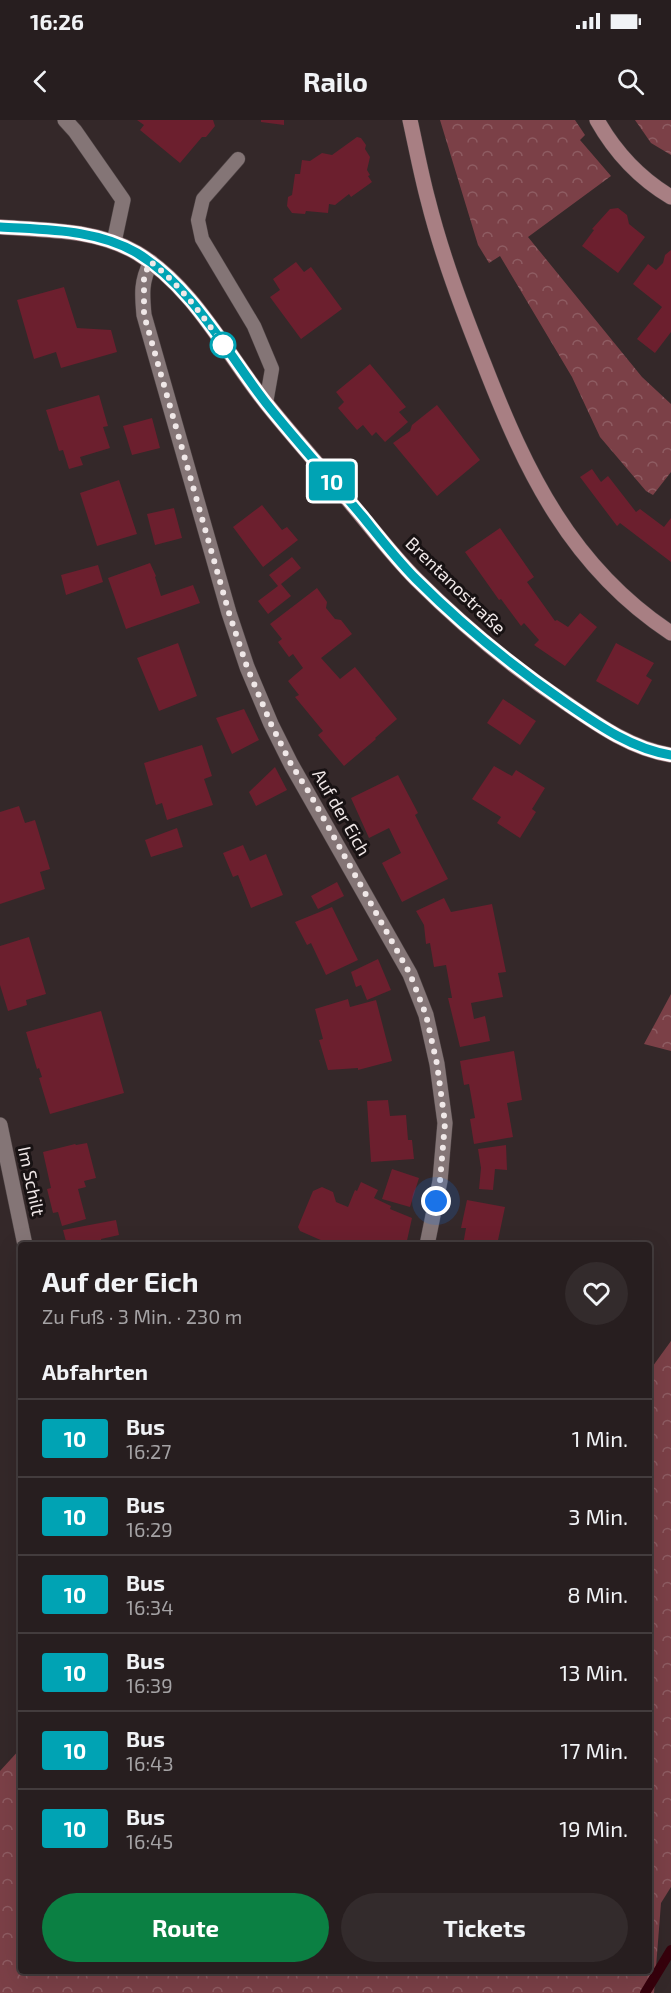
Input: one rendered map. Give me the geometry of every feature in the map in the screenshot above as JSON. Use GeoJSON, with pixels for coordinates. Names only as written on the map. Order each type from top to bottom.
{"type":"FeatureCollection","features":[{"type":"Feature","properties":{"kind":"street"},"geometry":{"type":"LineString","coordinates":[[65,120],[123,200],[114,242]]}},
{"type":"Feature","properties":{"kind":"street"},"geometry":{"type":"LineString","coordinates":[[410,120],[428,201],[453,283],[501,408],[529,469],[574,543],[598,571],[627,598],[671,633]]}},
{"type":"Feature","properties":{"kind":"street"},"geometry":{"type":"LineString","coordinates":[[597,120],[620,154],[639,175],[671,197]]}},
{"type":"Feature","properties":{"kind":"street","name":"Brentanostraße"},"geometry":{"type":"LineString","coordinates":[[0,227],[62,231],[114,242],[151,262],[170,277],[189,298],[266,403],[414,578],[450,613],[515,667],[592,721],[631,743],[671,755]]}},
{"type":"Feature","properties":{"kind":"street","name":"Auf der Eich"},"geometry":{"type":"LineString","coordinates":[[151,262],[144,275],[144,315],[229,613],[247,667],[271,724],[410,974],[426,1015],[437,1064],[445,1123],[440,1181],[428,1242]]}},
{"type":"Feature","properties":{"kind":"street","name":"Im Schilt"},"geometry":{"type":"LineString","coordinates":[[0,1125],[25,1242]]}},
{"type":"Feature","properties":{"kind":"lane"},"geometry":{"type":"LineString","coordinates":[[238,159],[202,199],[198,220],[202,239],[254,326],[272,369],[266,403]]}},
{"type":"Feature","properties":{"kind":"green space"},"geometry":{"type":"Polygon","coordinates":[[[440,120],[575,120],[585,135],[580,140],[611,176],[528,237],[642,377],[671,404],[671,472],[653,495],[646,491],[600,437],[572,377],[500,256],[489,263],[478,245],[440,120]]]}},
{"type":"Feature","properties":{"kind":"green space"},"geometry":{"type":"Polygon","coordinates":[[[635,120],[671,120],[671,155],[651,143],[635,120]]]}},
{"type":"Feature","properties":{"kind":"green space"},"geometry":{"type":"Polygon","coordinates":[[[671,994],[671,1051],[644,1044],[671,994]]]}},
{"type":"Feature","properties":{"kind":"green space"},"geometry":{"type":"Polygon","coordinates":[[[671,1341],[671,1887],[661,1903],[654,1993],[0,1993],[0,1771],[18,1751],[18,1974],[652,1974],[652,1367],[671,1341]]]}},
{"type":"Feature","properties":{"kind":"building"},"geometry":{"type":"Polygon","coordinates":[[[137,120],[213,120],[215,126],[206,137],[202,137],[180,163],[140,130],[144,125],[137,120]]]}},
{"type":"Feature","properties":{"kind":"building"},"geometry":{"type":"Polygon","coordinates":[[[261,120],[284,120],[284,125],[261,122],[261,120]]]}},
{"type":"Feature","properties":{"kind":"building"},"geometry":{"type":"Polygon","coordinates":[[[357,137],[361,138],[366,145],[365,149],[370,157],[367,170],[372,182],[351,197],[349,194],[335,205],[329,204],[328,213],[306,211],[305,214],[292,213],[287,206],[288,197],[292,195],[295,174],[300,174],[302,160],[310,161],[322,153],[332,155],[357,137]]]}},
{"type":"Feature","properties":{"kind":"building"},"geometry":{"type":"Polygon","coordinates":[[[618,208],[627,215],[629,224],[645,237],[618,273],[582,246],[594,230],[592,229],[610,209],[618,208]]]}},
{"type":"Feature","properties":{"kind":"building"},"geometry":{"type":"Polygon","coordinates":[[[671,250],[671,332],[655,353],[637,339],[662,307],[633,284],[648,264],[656,270],[671,250]]]}},
{"type":"Feature","properties":{"kind":"building"},"geometry":{"type":"Polygon","coordinates":[[[296,262],[304,272],[311,267],[342,309],[301,339],[270,297],[280,290],[273,279],[296,262]]]}},
{"type":"Feature","properties":{"kind":"building"},"geometry":{"type":"Polygon","coordinates":[[[64,287],[77,328],[111,330],[117,352],[61,368],[56,352],[34,359],[17,300],[64,287]]]}},
{"type":"Feature","properties":{"kind":"building"},"geometry":{"type":"Polygon","coordinates":[[[370,364],[406,407],[399,412],[408,422],[385,442],[376,432],[372,436],[363,425],[357,430],[338,408],[344,402],[336,392],[370,364]]]}},
{"type":"Feature","properties":{"kind":"building"},"geometry":{"type":"Polygon","coordinates":[[[99,395],[108,426],[103,427],[110,448],[80,457],[83,465],[69,469],[63,450],[59,451],[46,410],[99,395]]]}},
{"type":"Feature","properties":{"kind":"building"},"geometry":{"type":"Polygon","coordinates":[[[437,405],[480,460],[437,496],[393,443],[410,431],[412,425],[437,405]]]}},
{"type":"Feature","properties":{"kind":"building"},"geometry":{"type":"Polygon","coordinates":[[[152,418],[160,448],[132,455],[123,426],[152,418]]]}},
{"type":"Feature","properties":{"kind":"building"},"geometry":{"type":"Polygon","coordinates":[[[592,469],[601,482],[608,476],[636,512],[640,509],[664,527],[671,518],[671,562],[620,523],[617,526],[580,477],[592,469]]]}},
{"type":"Feature","properties":{"kind":"building"},"geometry":{"type":"Polygon","coordinates":[[[119,480],[137,534],[97,546],[80,493],[119,480]]]}},
{"type":"Feature","properties":{"kind":"building"},"geometry":{"type":"Polygon","coordinates":[[[262,505],[282,530],[287,527],[298,540],[263,567],[233,527],[262,505]]]}},
{"type":"Feature","properties":{"kind":"building"},"geometry":{"type":"Polygon","coordinates":[[[174,508],[182,538],[155,545],[147,514],[174,508]]]}},
{"type":"Feature","properties":{"kind":"building"},"geometry":{"type":"Polygon","coordinates":[[[500,528],[534,577],[527,582],[555,621],[568,627],[580,613],[597,627],[565,666],[534,645],[539,640],[524,623],[521,626],[501,599],[499,600],[465,552],[500,528]]]}},
{"type":"Feature","properties":{"kind":"building"},"geometry":{"type":"Polygon","coordinates":[[[292,557],[301,568],[281,584],[291,596],[268,614],[258,601],[278,586],[269,575],[292,557]]]}},
{"type":"Feature","properties":{"kind":"building"},"geometry":{"type":"Polygon","coordinates":[[[150,563],[161,596],[193,585],[200,603],[126,629],[108,578],[150,563]]]}},
{"type":"Feature","properties":{"kind":"building"},"geometry":{"type":"Polygon","coordinates":[[[98,565],[103,582],[66,595],[61,575],[98,565]]]}},
{"type":"Feature","properties":{"kind":"building"},"geometry":{"type":"Polygon","coordinates":[[[317,588],[327,602],[326,608],[335,619],[341,620],[352,634],[321,658],[340,679],[355,667],[397,719],[344,766],[318,735],[323,731],[295,697],[299,695],[288,681],[303,668],[293,654],[289,657],[278,642],[282,639],[270,624],[317,588]]]}},
{"type":"Feature","properties":{"kind":"building"},"geometry":{"type":"Polygon","coordinates":[[[178,643],[197,696],[159,711],[137,658],[178,643]]]}},
{"type":"Feature","properties":{"kind":"building"},"geometry":{"type":"Polygon","coordinates":[[[616,643],[654,663],[646,676],[652,680],[638,705],[596,681],[616,643]]]}},
{"type":"Feature","properties":{"kind":"building"},"geometry":{"type":"Polygon","coordinates":[[[503,699],[536,721],[520,745],[487,723],[503,699]]]}},
{"type":"Feature","properties":{"kind":"building"},"geometry":{"type":"Polygon","coordinates":[[[244,709],[259,740],[232,754],[216,718],[244,709]]]}},
{"type":"Feature","properties":{"kind":"building"},"geometry":{"type":"Polygon","coordinates":[[[202,745],[212,776],[204,779],[213,805],[167,820],[162,803],[156,805],[144,763],[202,745]]]}},
{"type":"Feature","properties":{"kind":"building"},"geometry":{"type":"Polygon","coordinates":[[[494,766],[512,776],[516,770],[545,788],[532,809],[536,812],[520,838],[497,823],[501,817],[472,799],[494,766]]]}},
{"type":"Feature","properties":{"kind":"building"},"geometry":{"type":"Polygon","coordinates":[[[275,767],[287,790],[256,806],[249,792],[275,767]]]}},
{"type":"Feature","properties":{"kind":"building"},"geometry":{"type":"Polygon","coordinates":[[[398,775],[418,813],[415,815],[448,879],[402,902],[382,863],[401,853],[389,828],[369,838],[351,798],[398,775]]]}},
{"type":"Feature","properties":{"kind":"building"},"geometry":{"type":"Polygon","coordinates":[[[19,806],[25,823],[35,820],[50,869],[40,872],[45,889],[0,904],[0,812],[19,806]]]}},
{"type":"Feature","properties":{"kind":"building"},"geometry":{"type":"Polygon","coordinates":[[[177,828],[183,847],[151,857],[145,840],[177,828]]]}},
{"type":"Feature","properties":{"kind":"building"},"geometry":{"type":"Polygon","coordinates":[[[243,845],[250,861],[266,854],[283,895],[251,908],[238,875],[233,877],[223,853],[243,845]]]}},
{"type":"Feature","properties":{"kind":"building"},"geometry":{"type":"Polygon","coordinates":[[[337,882],[344,896],[318,909],[311,896],[337,882]]]}},
{"type":"Feature","properties":{"kind":"building"},"geometry":{"type":"Polygon","coordinates":[[[444,898],[451,912],[492,904],[506,972],[498,973],[503,997],[471,1003],[474,1019],[485,1016],[490,1041],[460,1047],[448,998],[452,998],[446,965],[434,967],[430,943],[426,944],[424,925],[416,911],[444,898]]]}},
{"type":"Feature","properties":{"kind":"building"},"geometry":{"type":"Polygon","coordinates":[[[332,907],[358,960],[326,975],[311,943],[307,945],[295,922],[332,907]]]}},
{"type":"Feature","properties":{"kind":"building"},"geometry":{"type":"Polygon","coordinates":[[[29,937],[46,994],[26,1000],[27,1005],[8,1011],[0,985],[0,946],[29,937]]]}},
{"type":"Feature","properties":{"kind":"building"},"geometry":{"type":"Polygon","coordinates":[[[378,959],[391,990],[367,1000],[361,985],[356,987],[351,972],[378,959]]]}},
{"type":"Feature","properties":{"kind":"building"},"geometry":{"type":"Polygon","coordinates":[[[348,999],[350,1007],[376,1000],[392,1061],[358,1070],[358,1068],[328,1070],[319,1040],[323,1039],[315,1009],[348,999]]]}},
{"type":"Feature","properties":{"kind":"building"},"geometry":{"type":"Polygon","coordinates":[[[101,1011],[124,1093],[50,1114],[39,1078],[42,1077],[39,1068],[37,1069],[26,1032],[101,1011]]]}},
{"type":"Feature","properties":{"kind":"building"},"geometry":{"type":"Polygon","coordinates":[[[514,1051],[522,1100],[507,1103],[513,1137],[474,1144],[470,1119],[475,1118],[469,1084],[464,1085],[460,1061],[514,1051]]]}},
{"type":"Feature","properties":{"kind":"building"},"geometry":{"type":"Polygon","coordinates":[[[388,1100],[390,1116],[406,1115],[408,1140],[412,1140],[414,1159],[371,1162],[367,1101],[388,1100]]]}},
{"type":"Feature","properties":{"kind":"building"},"geometry":{"type":"Polygon","coordinates":[[[87,1143],[96,1178],[84,1181],[86,1187],[78,1189],[86,1219],[62,1226],[58,1212],[53,1213],[47,1189],[51,1188],[43,1152],[87,1143]]]}},
{"type":"Feature","properties":{"kind":"building"},"geometry":{"type":"Polygon","coordinates":[[[506,1145],[507,1170],[495,1169],[493,1190],[479,1189],[481,1168],[478,1149],[506,1145]]]}},
{"type":"Feature","properties":{"kind":"building"},"geometry":{"type":"Polygon","coordinates":[[[392,1169],[419,1178],[410,1207],[382,1199],[392,1169]]]}},
{"type":"Feature","properties":{"kind":"building"},"geometry":{"type":"Polygon","coordinates":[[[361,1182],[378,1190],[374,1198],[391,1206],[390,1209],[412,1218],[407,1242],[325,1242],[300,1231],[298,1227],[313,1191],[322,1187],[333,1192],[336,1202],[348,1207],[355,1190],[357,1191],[361,1182]]]}},
{"type":"Feature","properties":{"kind":"building"},"geometry":{"type":"Polygon","coordinates":[[[467,1200],[505,1207],[498,1242],[464,1242],[466,1228],[461,1228],[467,1200]]]}},
{"type":"Feature","properties":{"kind":"building"},"geometry":{"type":"Polygon","coordinates":[[[116,1220],[119,1235],[101,1239],[102,1242],[66,1242],[63,1230],[116,1220]]]}},
{"type":"Feature","properties":{"kind":"waterway"},"geometry":{"type":"LineString","coordinates":[[645,1993],[671,1950]]}},
{"type":"Feature","properties":{"kind":"bus line","name":"10"},"geometry":{"type":"LineString","coordinates":[[0,227],[62,231],[85,235],[114,242],[151,262],[170,277],[189,298],[266,403],[414,578],[450,613],[512,664],[592,721],[631,743],[671,755]]}},
{"type":"Feature","properties":{"kind":"route"},"geometry":{"type":"LineString","coordinates":[[223,345],[189,298],[170,277],[151,262],[144,275],[142,298],[144,315],[229,613],[247,667],[291,764],[410,974],[426,1015],[437,1064],[445,1123],[436,1201]]}}]}
